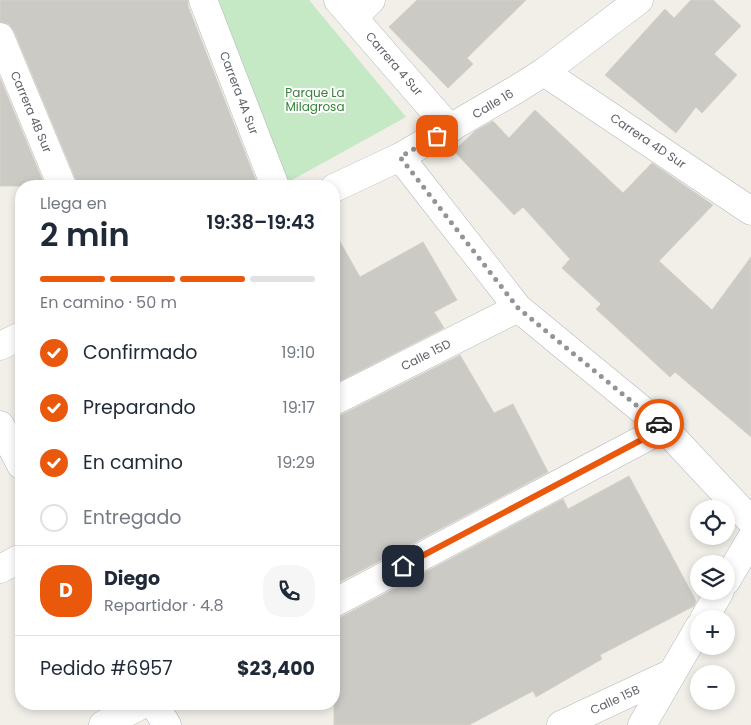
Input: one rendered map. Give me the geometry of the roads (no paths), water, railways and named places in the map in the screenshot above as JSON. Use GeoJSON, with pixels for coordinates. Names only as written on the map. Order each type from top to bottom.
{"type":"FeatureCollection","features":[{"type":"Feature","properties":{"kind":"street","name":"Carrera 4A Sur"},"geometry":{"type":"LineString","coordinates":[[203,0],[273,180]]}},
{"type":"Feature","properties":{"kind":"street","name":"Calle 16"},"geometry":{"type":"LineString","coordinates":[[340,185],[400,157],[544,72],[639,0]]}},
{"type":"Feature","properties":{"kind":"street","name":"Carrera 4 Sur"},"geometry":{"type":"LineString","coordinates":[[354,6],[450,129]]}},
{"type":"Feature","properties":{"kind":"street","name":"Carrera 4B Sur"},"geometry":{"type":"LineString","coordinates":[[0,37],[60,180]]}},
{"type":"Feature","properties":{"kind":"street","name":"Carrera 4D Sur"},"geometry":{"type":"LineString","coordinates":[[544,72],[751,210]]}},
{"type":"Feature","properties":{"kind":"street"},"geometry":{"type":"LineString","coordinates":[[400,157],[518,308],[664,428],[751,521]]}},
{"type":"Feature","properties":{"kind":"street","name":"Calle 15D"},"geometry":{"type":"LineString","coordinates":[[340,398],[518,308]]}},
{"type":"Feature","properties":{"kind":"street"},"geometry":{"type":"LineString","coordinates":[[0,346],[15,339]]}},
{"type":"Feature","properties":{"kind":"street"},"geometry":{"type":"LineString","coordinates":[[0,425],[15,454]]}},
{"type":"Feature","properties":{"kind":"street"},"geometry":{"type":"LineString","coordinates":[[340,599],[664,428]]}},
{"type":"Feature","properties":{"kind":"street"},"geometry":{"type":"LineString","coordinates":[[735,566],[751,539]]}},
{"type":"Feature","properties":{"kind":"street"},"geometry":{"type":"LineString","coordinates":[[0,569],[15,561]]}},
{"type":"Feature","properties":{"kind":"street"},"geometry":{"type":"LineString","coordinates":[[642,725],[690,642]]}},
{"type":"Feature","properties":{"kind":"street","name":"Calle 15B"},"geometry":{"type":"LineString","coordinates":[[560,725],[670,674]]}},
{"type":"Feature","properties":{"kind":"street"},"geometry":{"type":"LineString","coordinates":[[103,725],[132,710]]}},
{"type":"Feature","properties":{"kind":"street"},"geometry":{"type":"LineString","coordinates":[[158,710],[167,725]]}},
{"type":"Feature","properties":{"kind":"park label","name":"Parque La Milagrosa"},"geometry":{"type":"Point","coordinates":[315,100]}}]}
